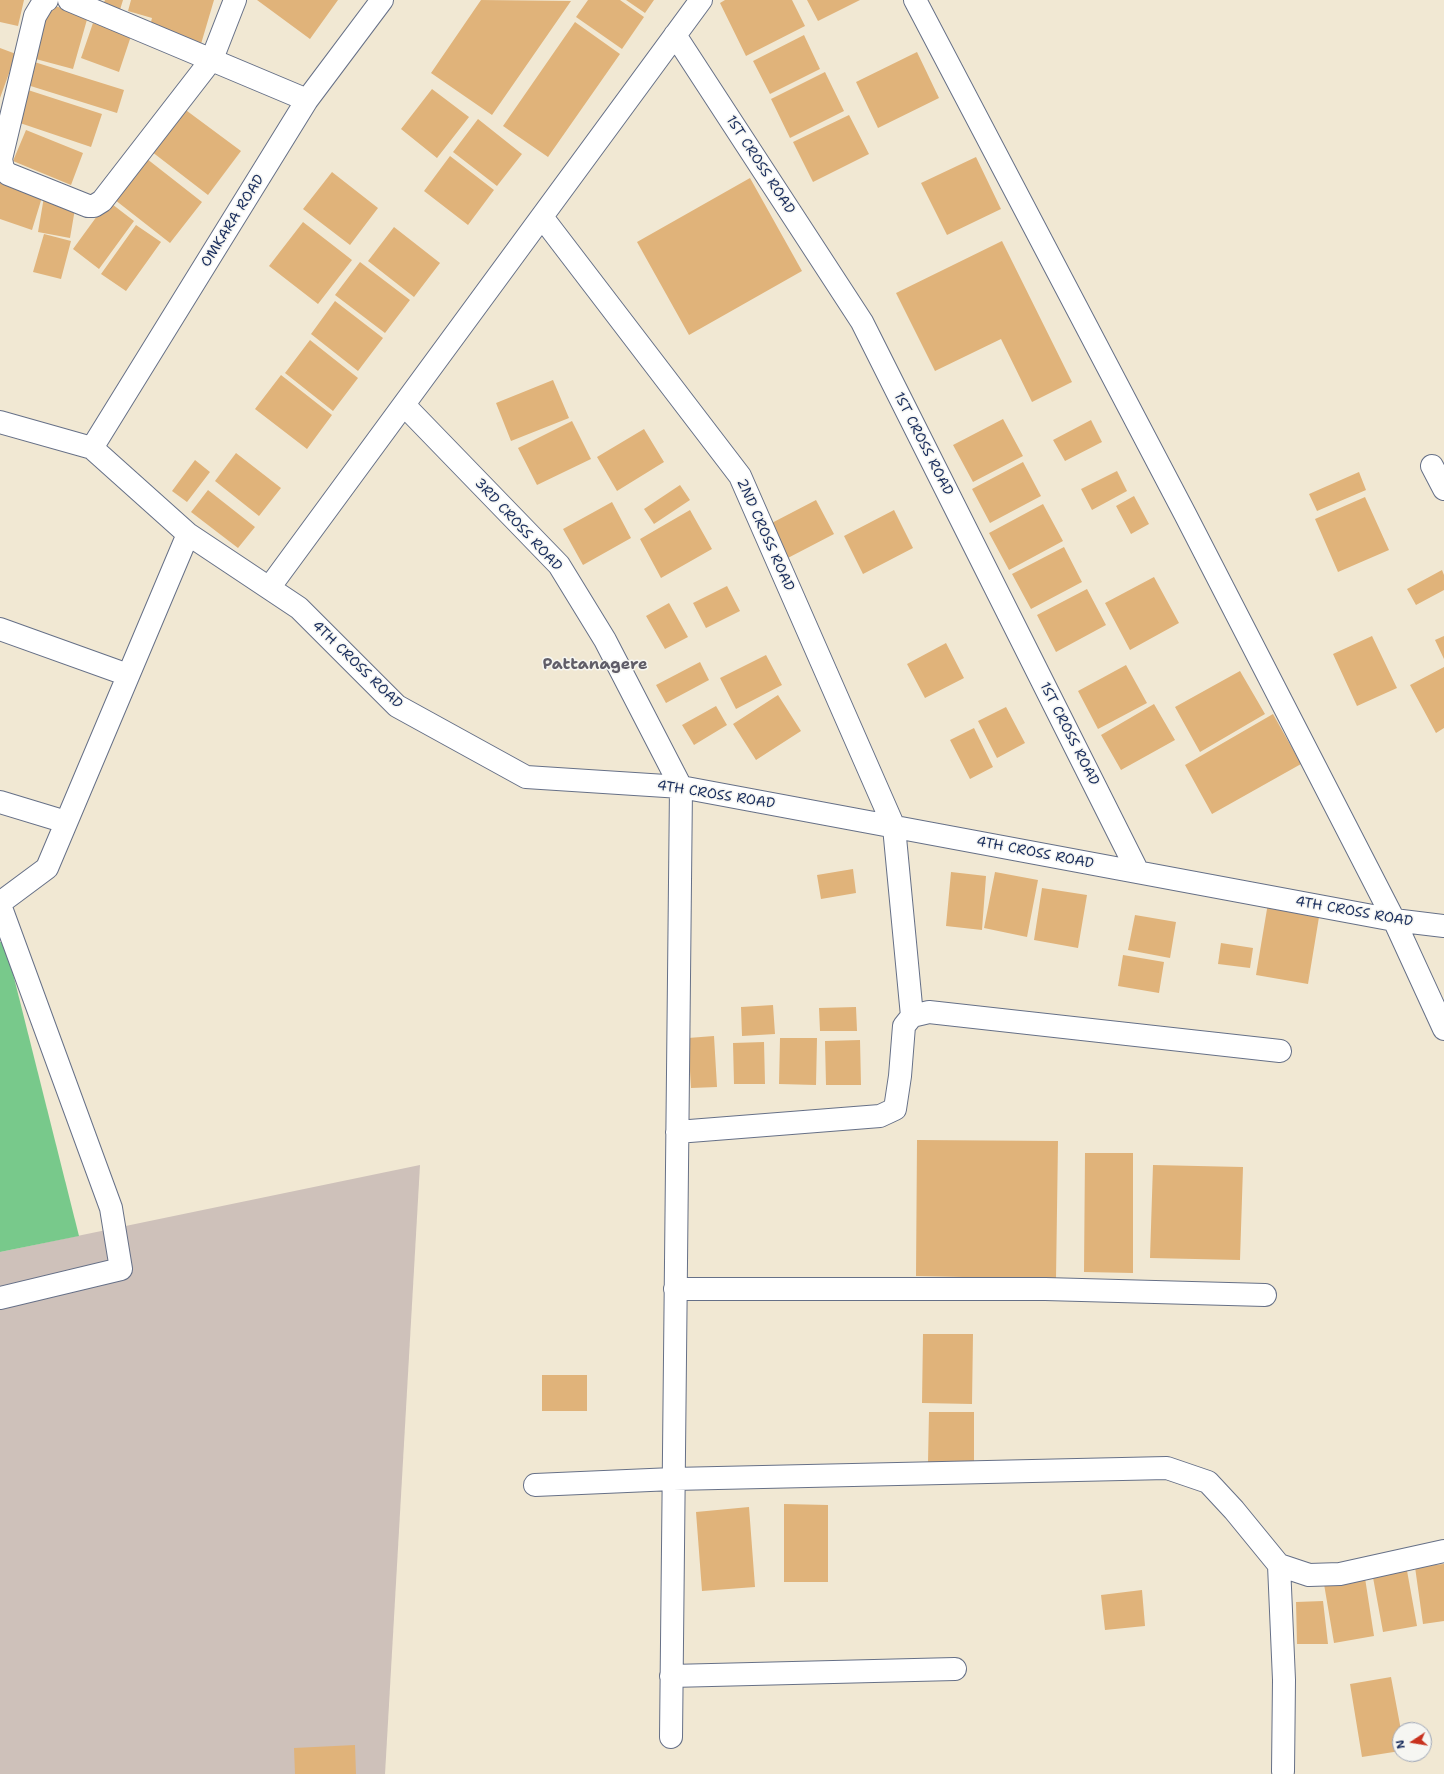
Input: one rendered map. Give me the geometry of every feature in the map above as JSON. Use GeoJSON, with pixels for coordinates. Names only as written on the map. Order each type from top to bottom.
{"type":"FeatureCollection","features":[{"type":"Feature","properties":{"kind":"street"},"geometry":{"type":"LineString","coordinates":[[47,0],[44,1],[35,16],[2,164],[3,170],[8,174],[88,206],[94,206],[102,201],[212,59],[235,0]]}},
{"type":"Feature","properties":{"kind":"street"},"geometry":{"type":"LineString","coordinates":[[69,0],[94,5],[212,59],[308,100]]}},
{"type":"Feature","properties":{"kind":"street","name":"OMKARA ROAD"},"geometry":{"type":"LineString","coordinates":[[92,448],[308,100],[382,0]]}},
{"type":"Feature","properties":{"kind":"street"},"geometry":{"type":"LineString","coordinates":[[269,588],[701,0]]}},
{"type":"Feature","properties":{"kind":"street"},"geometry":{"type":"LineString","coordinates":[[916,0],[1185,514],[1394,920],[1444,1029]]}},
{"type":"Feature","properties":{"kind":"street","name":"1ST CROSS ROAD"},"geometry":{"type":"LineString","coordinates":[[675,36],[862,322],[1138,872]]}},
{"type":"Feature","properties":{"kind":"street","name":"2ND CROSS ROAD"},"geometry":{"type":"LineString","coordinates":[[542,217],[740,476],[894,827],[912,1016]]}},
{"type":"Feature","properties":{"kind":"street","name":"3RD CROSS ROAD"},"geometry":{"type":"LineString","coordinates":[[404,405],[559,565],[605,640],[681,787]]}},
{"type":"Feature","properties":{"kind":"street"},"geometry":{"type":"LineString","coordinates":[[0,422],[92,448]]}},
{"type":"Feature","properties":{"kind":"street","name":"4TH CROSS ROAD"},"geometry":{"type":"LineString","coordinates":[[92,448],[188,534],[300,608],[397,706],[526,777],[681,787],[1394,920],[1444,926]]}},
{"type":"Feature","properties":{"kind":"street"},"geometry":{"type":"LineString","coordinates":[[1432,466],[1444,489]]}},
{"type":"Feature","properties":{"kind":"street"},"geometry":{"type":"LineString","coordinates":[[0,1298],[121,1268],[112,1208],[0,904],[46,868],[188,534]]}},
{"type":"Feature","properties":{"kind":"street"},"geometry":{"type":"LineString","coordinates":[[0,629],[128,676]]}},
{"type":"Feature","properties":{"kind":"street"},"geometry":{"type":"LineString","coordinates":[[671,1737],[681,787]]}},
{"type":"Feature","properties":{"kind":"street"},"geometry":{"type":"LineString","coordinates":[[0,802],[66,822]]}},
{"type":"Feature","properties":{"kind":"street"},"geometry":{"type":"LineString","coordinates":[[677,1132],[880,1116],[895,1109],[900,1076],[904,1026],[912,1016],[929,1012],[1280,1051]]}},
{"type":"Feature","properties":{"kind":"street"},"geometry":{"type":"LineString","coordinates":[[676,1288],[1045,1289],[1265,1295]]}},
{"type":"Feature","properties":{"kind":"street"},"geometry":{"type":"LineString","coordinates":[[535,1485],[673,1479],[1167,1468],[1208,1482],[1234,1510],[1279,1565],[1309,1576],[1340,1574],[1444,1551]]}},
{"type":"Feature","properties":{"kind":"street"},"geometry":{"type":"LineString","coordinates":[[1279,1565],[1284,1680],[1283,1771]]}},
{"type":"Feature","properties":{"kind":"street"},"geometry":{"type":"LineString","coordinates":[[672,1676],[955,1669]]}},
{"type":"Feature","properties":{"kind":"shaded area"},"geometry":{"type":"Polygon","coordinates":[[[420,1165],[385,1774],[0,1774],[0,1252],[420,1165]]]}},
{"type":"Feature","properties":{"kind":"green space"},"geometry":{"type":"Polygon","coordinates":[[[0,942],[5,942],[79,1236],[0,1252],[0,942]]]}},
{"type":"Feature","properties":{"kind":"building"},"geometry":{"type":"Polygon","coordinates":[[[0,0],[24,0],[18,26],[0,22],[0,0]]]}},
{"type":"Feature","properties":{"kind":"building"},"geometry":{"type":"Polygon","coordinates":[[[105,0],[123,0],[119,13],[102,7],[105,0]]]}},
{"type":"Feature","properties":{"kind":"building"},"geometry":{"type":"Polygon","coordinates":[[[131,0],[214,0],[201,44],[149,30],[152,18],[128,11],[131,0]]]}},
{"type":"Feature","properties":{"kind":"building"},"geometry":{"type":"Polygon","coordinates":[[[257,0],[338,0],[310,39],[257,0]]]}},
{"type":"Feature","properties":{"kind":"building"},"geometry":{"type":"Polygon","coordinates":[[[481,0],[571,1],[492,115],[431,73],[481,0]]]}},
{"type":"Feature","properties":{"kind":"building"},"geometry":{"type":"Polygon","coordinates":[[[588,0],[620,0],[644,17],[622,49],[576,17],[588,0]]]}},
{"type":"Feature","properties":{"kind":"building"},"geometry":{"type":"Polygon","coordinates":[[[626,0],[654,0],[645,13],[626,0]]]}},
{"type":"Feature","properties":{"kind":"building"},"geometry":{"type":"Polygon","coordinates":[[[725,0],[792,0],[805,26],[746,56],[720,3],[725,0]]]}},
{"type":"Feature","properties":{"kind":"building"},"geometry":{"type":"Polygon","coordinates":[[[807,0],[860,0],[818,21],[807,0]]]}},
{"type":"Feature","properties":{"kind":"building"},"geometry":{"type":"Polygon","coordinates":[[[48,4],[88,16],[73,69],[32,58],[48,4]]]}},
{"type":"Feature","properties":{"kind":"building"},"geometry":{"type":"Polygon","coordinates":[[[575,22],[620,54],[548,157],[503,126],[575,22]]]}},
{"type":"Feature","properties":{"kind":"building"},"geometry":{"type":"Polygon","coordinates":[[[93,23],[131,36],[119,72],[81,58],[93,23]]]}},
{"type":"Feature","properties":{"kind":"building"},"geometry":{"type":"Polygon","coordinates":[[[804,35],[820,69],[770,94],[753,61],[804,35]]]}},
{"type":"Feature","properties":{"kind":"building"},"geometry":{"type":"Polygon","coordinates":[[[0,48],[16,54],[0,98],[0,48]]]}},
{"type":"Feature","properties":{"kind":"building"},"geometry":{"type":"Polygon","coordinates":[[[917,52],[939,98],[878,128],[856,82],[917,52]]]}},
{"type":"Feature","properties":{"kind":"building"},"geometry":{"type":"Polygon","coordinates":[[[28,60],[124,90],[117,113],[21,83],[28,60]]]}},
{"type":"Feature","properties":{"kind":"building"},"geometry":{"type":"Polygon","coordinates":[[[825,72],[844,111],[790,138],[771,99],[825,72]]]}},
{"type":"Feature","properties":{"kind":"building"},"geometry":{"type":"Polygon","coordinates":[[[432,89],[469,117],[437,158],[401,129],[432,89]]]}},
{"type":"Feature","properties":{"kind":"building"},"geometry":{"type":"Polygon","coordinates":[[[28,90],[102,114],[91,147],[17,122],[28,90]]]}},
{"type":"Feature","properties":{"kind":"building"},"geometry":{"type":"Polygon","coordinates":[[[179,105],[241,151],[208,195],[147,148],[179,105]]]}},
{"type":"Feature","properties":{"kind":"building"},"geometry":{"type":"Polygon","coordinates":[[[849,115],[869,154],[813,182],[793,142],[849,115]]]}},
{"type":"Feature","properties":{"kind":"building"},"geometry":{"type":"Polygon","coordinates":[[[478,119],[522,154],[497,186],[453,152],[478,119]]]}},
{"type":"Feature","properties":{"kind":"building"},"geometry":{"type":"Polygon","coordinates":[[[26,130],[83,153],[71,185],[13,161],[26,130]]]}},
{"type":"Feature","properties":{"kind":"building"},"geometry":{"type":"Polygon","coordinates":[[[142,155],[202,202],[170,243],[110,196],[142,155]]]}},
{"type":"Feature","properties":{"kind":"building"},"geometry":{"type":"Polygon","coordinates":[[[450,156],[494,190],[468,225],[424,191],[450,156]]]}},
{"type":"Feature","properties":{"kind":"building"},"geometry":{"type":"Polygon","coordinates":[[[976,157],[1001,209],[947,235],[921,183],[976,157]]]}},
{"type":"Feature","properties":{"kind":"building"},"geometry":{"type":"Polygon","coordinates":[[[332,172],[378,208],[350,245],[303,209],[332,172]]]}},
{"type":"Feature","properties":{"kind":"building"},"geometry":{"type":"Polygon","coordinates":[[[750,178],[802,271],[689,335],[637,242],[750,178]]]}},
{"type":"Feature","properties":{"kind":"building"},"geometry":{"type":"Polygon","coordinates":[[[0,181],[43,194],[32,230],[0,219],[0,181]]]}},
{"type":"Feature","properties":{"kind":"building"},"geometry":{"type":"Polygon","coordinates":[[[44,197],[76,203],[70,238],[38,232],[44,197]]]}},
{"type":"Feature","properties":{"kind":"building"},"geometry":{"type":"Polygon","coordinates":[[[108,201],[134,221],[99,269],[73,249],[108,201]]]}},
{"type":"Feature","properties":{"kind":"building"},"geometry":{"type":"Polygon","coordinates":[[[303,222],[352,260],[318,304],[269,266],[303,222]]]}},
{"type":"Feature","properties":{"kind":"building"},"geometry":{"type":"Polygon","coordinates":[[[136,225],[161,242],[126,291],[101,274],[136,225]]]}},
{"type":"Feature","properties":{"kind":"building"},"geometry":{"type":"Polygon","coordinates":[[[394,227],[440,263],[414,297],[368,261],[394,227]]]}},
{"type":"Feature","properties":{"kind":"building"},"geometry":{"type":"Polygon","coordinates":[[[44,234],[71,241],[61,279],[33,272],[44,234]]]}},
{"type":"Feature","properties":{"kind":"building"},"geometry":{"type":"Polygon","coordinates":[[[1002,241],[1072,382],[1032,402],[1001,339],[935,371],[896,293],[1002,241]]]}},
{"type":"Feature","properties":{"kind":"building"},"geometry":{"type":"Polygon","coordinates":[[[360,262],[410,300],[385,333],[335,295],[360,262]]]}},
{"type":"Feature","properties":{"kind":"building"},"geometry":{"type":"Polygon","coordinates":[[[335,301],[383,338],[358,371],[311,334],[335,301]]]}},
{"type":"Feature","properties":{"kind":"building"},"geometry":{"type":"Polygon","coordinates":[[[310,340],[358,378],[333,411],[285,373],[310,340]]]}},
{"type":"Feature","properties":{"kind":"building"},"geometry":{"type":"Polygon","coordinates":[[[281,375],[332,415],[307,449],[255,409],[281,375]]]}},
{"type":"Feature","properties":{"kind":"building"},"geometry":{"type":"Polygon","coordinates":[[[553,380],[569,418],[511,441],[496,403],[553,380]]]}},
{"type":"Feature","properties":{"kind":"building"},"geometry":{"type":"Polygon","coordinates":[[[1003,419],[1023,456],[973,482],[953,445],[1003,419]]]}},
{"type":"Feature","properties":{"kind":"building"},"geometry":{"type":"Polygon","coordinates":[[[1091,420],[1102,442],[1065,461],[1053,440],[1091,420]]]}},
{"type":"Feature","properties":{"kind":"building"},"geometry":{"type":"Polygon","coordinates":[[[572,421],[591,459],[537,485],[518,448],[572,421]]]}},
{"type":"Feature","properties":{"kind":"building"},"geometry":{"type":"Polygon","coordinates":[[[644,429],[664,462],[617,491],[597,457],[644,429]]]}},
{"type":"Feature","properties":{"kind":"building"},"geometry":{"type":"Polygon","coordinates":[[[236,453],[281,488],[259,516],[215,481],[236,453]]]}},
{"type":"Feature","properties":{"kind":"building"},"geometry":{"type":"Polygon","coordinates":[[[195,460],[210,472],[187,502],[172,491],[195,460]]]}},
{"type":"Feature","properties":{"kind":"building"},"geometry":{"type":"Polygon","coordinates":[[[1023,462],[1041,496],[990,523],[972,489],[1023,462]]]}},
{"type":"Feature","properties":{"kind":"building"},"geometry":{"type":"Polygon","coordinates":[[[1117,471],[1127,491],[1092,510],[1081,489],[1117,471]]]}},
{"type":"Feature","properties":{"kind":"building"},"geometry":{"type":"Polygon","coordinates":[[[1359,472],[1366,490],[1317,511],[1309,494],[1359,472]]]}},
{"type":"Feature","properties":{"kind":"building"},"geometry":{"type":"Polygon","coordinates":[[[680,485],[690,500],[654,524],[644,509],[680,485]]]}},
{"type":"Feature","properties":{"kind":"building"},"geometry":{"type":"Polygon","coordinates":[[[208,490],[255,527],[238,548],[191,512],[208,490]]]}},
{"type":"Feature","properties":{"kind":"building"},"geometry":{"type":"Polygon","coordinates":[[[1134,496],[1149,524],[1131,534],[1116,506],[1134,496]]]}},
{"type":"Feature","properties":{"kind":"building"},"geometry":{"type":"Polygon","coordinates":[[[1365,497],[1389,550],[1338,572],[1315,519],[1365,497]]]}},
{"type":"Feature","properties":{"kind":"building"},"geometry":{"type":"Polygon","coordinates":[[[816,500],[834,534],[784,560],[766,526],[816,500]]]}},
{"type":"Feature","properties":{"kind":"building"},"geometry":{"type":"Polygon","coordinates":[[[612,502],[631,538],[583,565],[563,529],[612,502]]]}},
{"type":"Feature","properties":{"kind":"building"},"geometry":{"type":"Polygon","coordinates":[[[1043,504],[1063,541],[1009,570],[989,533],[1043,504]]]}},
{"type":"Feature","properties":{"kind":"building"},"geometry":{"type":"Polygon","coordinates":[[[690,510],[712,549],[661,578],[640,539],[690,510]]]}},
{"type":"Feature","properties":{"kind":"building"},"geometry":{"type":"Polygon","coordinates":[[[894,510],[913,548],[863,574],[844,536],[894,510]]]}},
{"type":"Feature","properties":{"kind":"building"},"geometry":{"type":"Polygon","coordinates":[[[1064,547],[1082,582],[1031,609],[1012,574],[1064,547]]]}},
{"type":"Feature","properties":{"kind":"building"},"geometry":{"type":"Polygon","coordinates":[[[1442,570],[1444,575],[1444,590],[1416,605],[1407,589],[1442,570]]]}},
{"type":"Feature","properties":{"kind":"building"},"geometry":{"type":"Polygon","coordinates":[[[1154,577],[1179,623],[1130,650],[1105,603],[1154,577]]]}},
{"type":"Feature","properties":{"kind":"building"},"geometry":{"type":"Polygon","coordinates":[[[727,586],[740,611],[706,628],[693,603],[727,586]]]}},
{"type":"Feature","properties":{"kind":"building"},"geometry":{"type":"Polygon","coordinates":[[[1087,589],[1106,625],[1056,652],[1037,615],[1087,589]]]}},
{"type":"Feature","properties":{"kind":"building"},"geometry":{"type":"Polygon","coordinates":[[[669,603],[688,637],[665,649],[646,616],[669,603]]]}},
{"type":"Feature","properties":{"kind":"building"},"geometry":{"type":"Polygon","coordinates":[[[1372,636],[1397,688],[1357,706],[1333,654],[1372,636]]]}},
{"type":"Feature","properties":{"kind":"building"},"geometry":{"type":"Polygon","coordinates":[[[1444,636],[1444,659],[1435,640],[1444,636]]]}},
{"type":"Feature","properties":{"kind":"building"},"geometry":{"type":"Polygon","coordinates":[[[946,643],[964,678],[925,698],[907,664],[946,643]]]}},
{"type":"Feature","properties":{"kind":"building"},"geometry":{"type":"Polygon","coordinates":[[[766,655],[782,685],[736,709],[720,678],[766,655]]]}},
{"type":"Feature","properties":{"kind":"building"},"geometry":{"type":"Polygon","coordinates":[[[700,662],[709,680],[666,703],[656,685],[700,662]]]}},
{"type":"Feature","properties":{"kind":"building"},"geometry":{"type":"Polygon","coordinates":[[[1126,665],[1147,703],[1098,729],[1078,691],[1126,665]]]}},
{"type":"Feature","properties":{"kind":"building"},"geometry":{"type":"Polygon","coordinates":[[[1444,667],[1444,728],[1436,733],[1410,685],[1444,667]]]}},
{"type":"Feature","properties":{"kind":"building"},"geometry":{"type":"Polygon","coordinates":[[[1240,671],[1265,714],[1200,752],[1175,707],[1240,671]]]}},
{"type":"Feature","properties":{"kind":"building"},"geometry":{"type":"Polygon","coordinates":[[[778,695],[801,731],[756,760],[733,724],[778,695]]]}},
{"type":"Feature","properties":{"kind":"building"},"geometry":{"type":"Polygon","coordinates":[[[1154,704],[1175,740],[1121,770],[1101,735],[1154,704]]]}},
{"type":"Feature","properties":{"kind":"building"},"geometry":{"type":"Polygon","coordinates":[[[716,706],[727,725],[694,745],[682,725],[716,706]]]}},
{"type":"Feature","properties":{"kind":"building"},"geometry":{"type":"Polygon","coordinates":[[[1006,707],[1025,743],[997,758],[978,721],[1006,707]]]}},
{"type":"Feature","properties":{"kind":"building"},"geometry":{"type":"Polygon","coordinates":[[[1273,714],[1301,764],[1212,814],[1185,765],[1273,714]]]}},
{"type":"Feature","properties":{"kind":"building"},"geometry":{"type":"Polygon","coordinates":[[[974,728],[993,767],[970,779],[950,740],[974,728]]]}},
{"type":"Feature","properties":{"kind":"building"},"geometry":{"type":"Polygon","coordinates":[[[853,869],[856,893],[821,899],[817,875],[853,869]]]}},
{"type":"Feature","properties":{"kind":"building"},"geometry":{"type":"Polygon","coordinates":[[[951,872],[986,876],[982,930],[946,926],[951,872]]]}},
{"type":"Feature","properties":{"kind":"building"},"geometry":{"type":"Polygon","coordinates":[[[995,872],[1038,880],[1027,937],[984,928],[995,872]]]}},
{"type":"Feature","properties":{"kind":"building"},"geometry":{"type":"Polygon","coordinates":[[[1042,888],[1087,895],[1078,948],[1034,940],[1042,888]]]}},
{"type":"Feature","properties":{"kind":"building"},"geometry":{"type":"Polygon","coordinates":[[[1268,903],[1320,911],[1308,984],[1256,975],[1268,903]]]}},
{"type":"Feature","properties":{"kind":"building"},"geometry":{"type":"Polygon","coordinates":[[[1135,915],[1176,922],[1170,958],[1128,950],[1135,915]]]}},
{"type":"Feature","properties":{"kind":"building"},"geometry":{"type":"Polygon","coordinates":[[[1221,943],[1253,948],[1250,968],[1218,964],[1221,943]]]}},
{"type":"Feature","properties":{"kind":"building"},"geometry":{"type":"Polygon","coordinates":[[[1123,955],[1164,962],[1159,993],[1118,986],[1123,955]]]}},
{"type":"Feature","properties":{"kind":"building"},"geometry":{"type":"Polygon","coordinates":[[[773,1005],[775,1034],[742,1036],[741,1007],[773,1005]]]}},
{"type":"Feature","properties":{"kind":"building"},"geometry":{"type":"Polygon","coordinates":[[[856,1007],[857,1031],[820,1031],[819,1008],[856,1007]]]}},
{"type":"Feature","properties":{"kind":"building"},"geometry":{"type":"Polygon","coordinates":[[[714,1036],[717,1087],[691,1088],[688,1038],[714,1036]]]}},
{"type":"Feature","properties":{"kind":"building"},"geometry":{"type":"Polygon","coordinates":[[[780,1038],[817,1038],[816,1085],[779,1084],[780,1038]]]}},
{"type":"Feature","properties":{"kind":"building"},"geometry":{"type":"Polygon","coordinates":[[[860,1040],[861,1085],[826,1085],[825,1041],[860,1040]]]}},
{"type":"Feature","properties":{"kind":"building"},"geometry":{"type":"Polygon","coordinates":[[[764,1042],[765,1084],[734,1084],[733,1043],[764,1042]]]}},
{"type":"Feature","properties":{"kind":"building"},"geometry":{"type":"Polygon","coordinates":[[[917,1140],[1058,1141],[1056,1279],[916,1276],[917,1140]]]}},
{"type":"Feature","properties":{"kind":"building"},"geometry":{"type":"Polygon","coordinates":[[[1085,1153],[1133,1153],[1133,1273],[1084,1272],[1085,1153]]]}},
{"type":"Feature","properties":{"kind":"building"},"geometry":{"type":"Polygon","coordinates":[[[1153,1165],[1243,1167],[1240,1260],[1150,1258],[1153,1165]]]}},
{"type":"Feature","properties":{"kind":"building"},"geometry":{"type":"Polygon","coordinates":[[[923,1334],[973,1334],[972,1404],[922,1403],[923,1334]]]}},
{"type":"Feature","properties":{"kind":"building"},"geometry":{"type":"Polygon","coordinates":[[[542,1375],[587,1375],[587,1411],[542,1411],[542,1375]]]}},
{"type":"Feature","properties":{"kind":"building"},"geometry":{"type":"Polygon","coordinates":[[[929,1412],[974,1412],[974,1463],[928,1462],[929,1412]]]}},
{"type":"Feature","properties":{"kind":"building"},"geometry":{"type":"Polygon","coordinates":[[[784,1504],[828,1505],[828,1582],[784,1582],[784,1504]]]}},
{"type":"Feature","properties":{"kind":"building"},"geometry":{"type":"Polygon","coordinates":[[[749,1507],[755,1587],[702,1591],[696,1512],[749,1507]]]}},
{"type":"Feature","properties":{"kind":"building"},"geometry":{"type":"Polygon","coordinates":[[[1444,1564],[1444,1621],[1423,1624],[1415,1567],[1444,1564]]]}},
{"type":"Feature","properties":{"kind":"building"},"geometry":{"type":"Polygon","coordinates":[[[1406,1565],[1417,1626],[1383,1632],[1372,1572],[1406,1565]]]}},
{"type":"Feature","properties":{"kind":"building"},"geometry":{"type":"Polygon","coordinates":[[[1365,1578],[1374,1636],[1334,1643],[1324,1584],[1365,1578]]]}},
{"type":"Feature","properties":{"kind":"building"},"geometry":{"type":"Polygon","coordinates":[[[1142,1590],[1145,1626],[1105,1630],[1101,1595],[1142,1590]]]}},
{"type":"Feature","properties":{"kind":"building"},"geometry":{"type":"Polygon","coordinates":[[[1323,1601],[1328,1644],[1297,1644],[1296,1602],[1323,1601]]]}},
{"type":"Feature","properties":{"kind":"building"},"geometry":{"type":"Polygon","coordinates":[[[1391,1677],[1399,1722],[1392,1722],[1392,1752],[1362,1757],[1350,1684],[1391,1677]]]}},
{"type":"Feature","properties":{"kind":"building"},"geometry":{"type":"Polygon","coordinates":[[[355,1745],[356,1774],[295,1774],[294,1748],[355,1745]]]}},
{"type":"Feature","properties":{"kind":"district","name":"Pattanagere"},"geometry":{"type":"Point","coordinates":[595,665]}}]}
